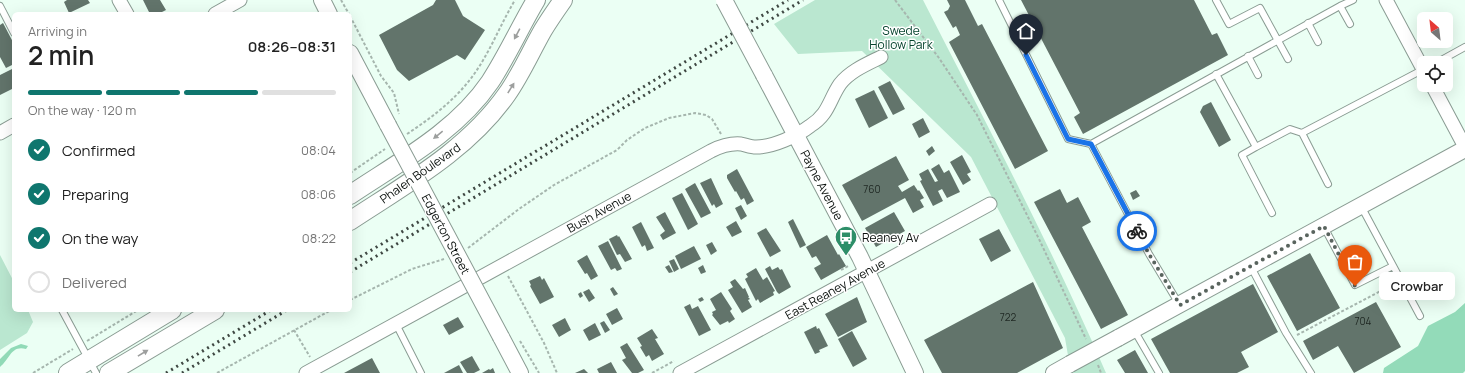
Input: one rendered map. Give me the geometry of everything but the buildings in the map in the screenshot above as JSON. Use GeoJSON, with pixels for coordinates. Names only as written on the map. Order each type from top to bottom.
{"type":"FeatureCollection","features":[{"type":"Feature","properties":{"kind":"main road","name":"Phalen Boulevard"},"geometry":{"type":"LineString","coordinates":[[352,194],[433,140],[472,104],[489,83],[536,0]]}},
{"type":"Feature","properties":{"kind":"main road","name":"Phalen Boulevard"},"geometry":{"type":"LineString","coordinates":[[352,220],[446,157],[466,141],[488,119],[519,75],[543,30],[563,0]]}},
{"type":"Feature","properties":{"kind":"main road"},"geometry":{"type":"LineString","coordinates":[[68,373],[92,367],[169,312]]}},
{"type":"Feature","properties":{"kind":"main road"},"geometry":{"type":"LineString","coordinates":[[110,373],[212,312]]}},
{"type":"Feature","properties":{"kind":"street"},"geometry":{"type":"LineString","coordinates":[[119,0],[125,12]]}},
{"type":"Feature","properties":{"kind":"street"},"geometry":{"type":"LineString","coordinates":[[219,12],[240,0]]}},
{"type":"Feature","properties":{"kind":"street"},"geometry":{"type":"LineString","coordinates":[[322,0],[328,12]]}},
{"type":"Feature","properties":{"kind":"street","name":"Payne Avenue"},"geometry":{"type":"LineString","coordinates":[[724,0],[867,271],[915,373]]}},
{"type":"Feature","properties":{"kind":"street"},"geometry":{"type":"LineString","coordinates":[[1386,0],[1417,57]]}},
{"type":"Feature","properties":{"kind":"street","name":"Edgerton Street"},"geometry":{"type":"LineString","coordinates":[[352,56],[394,121],[520,373]]}},
{"type":"Feature","properties":{"kind":"street","name":"Bush Avenue"},"geometry":{"type":"LineString","coordinates":[[313,371],[502,265],[711,151],[732,144],[763,147],[795,135],[811,126],[824,114],[841,83],[847,77],[855,70],[881,57]]}},
{"type":"Feature","properties":{"kind":"street"},"geometry":{"type":"LineString","coordinates":[[1054,373],[1465,148],[1436,92]]}},
{"type":"Feature","properties":{"kind":"street"},"geometry":{"type":"LineString","coordinates":[[0,133],[12,126]]}},
{"type":"Feature","properties":{"kind":"street","name":"East Reaney Avenue"},"geometry":{"type":"LineString","coordinates":[[680,373],[990,204]]}},
{"type":"Feature","properties":{"kind":"lane"},"geometry":{"type":"LineString","coordinates":[[999,0],[1068,139],[1091,144],[1308,23],[1353,0]]}},
{"type":"Feature","properties":{"kind":"lane"},"geometry":{"type":"LineString","coordinates":[[1216,0],[1228,24],[1260,8],[1288,58]]}},
{"type":"Feature","properties":{"kind":"lane"},"geometry":{"type":"LineString","coordinates":[[0,6],[12,29]]}},
{"type":"Feature","properties":{"kind":"lane"},"geometry":{"type":"LineString","coordinates":[[1340,6],[1350,24]]}},
{"type":"Feature","properties":{"kind":"lane"},"geometry":{"type":"LineString","coordinates":[[1308,23],[1318,42]]}},
{"type":"Feature","properties":{"kind":"lane"},"geometry":{"type":"LineString","coordinates":[[1449,56],[1465,47]]}},
{"type":"Feature","properties":{"kind":"lane"},"geometry":{"type":"LineString","coordinates":[[1248,56],[1258,75]]}},
{"type":"Feature","properties":{"kind":"lane"},"geometry":{"type":"LineString","coordinates":[[1216,74],[1256,147]]}},
{"type":"Feature","properties":{"kind":"lane"},"geometry":{"type":"LineString","coordinates":[[1302,133],[1417,74]]}},
{"type":"Feature","properties":{"kind":"lane"},"geometry":{"type":"LineString","coordinates":[[1272,213],[1242,155],[1290,129],[1302,133],[1328,184]]}},
{"type":"Feature","properties":{"kind":"lane"},"geometry":{"type":"LineString","coordinates":[[1091,144],[1149,254],[1180,305]]}},
{"type":"Feature","properties":{"kind":"lane"},"geometry":{"type":"LineString","coordinates":[[1360,206],[1420,316]]}},
{"type":"Feature","properties":{"kind":"lane"},"geometry":{"type":"LineString","coordinates":[[1324,226],[1355,286],[1393,266]]}},
{"type":"Feature","properties":{"kind":"lane"},"geometry":{"type":"LineString","coordinates":[[1251,266],[1290,340],[1311,373]]}},
{"type":"Feature","properties":{"kind":"lane"},"geometry":{"type":"LineString","coordinates":[[63,312],[92,367]]}},
{"type":"Feature","properties":{"kind":"lane"},"geometry":{"type":"LineString","coordinates":[[396,324],[421,373]]}},
{"type":"Feature","properties":{"kind":"lane"},"geometry":{"type":"LineString","coordinates":[[1134,330],[1159,373]]}},
{"type":"Feature","properties":{"kind":"path"},"geometry":{"type":"LineString","coordinates":[[341,0],[347,12]]}},
{"type":"Feature","properties":{"kind":"path"},"geometry":{"type":"LineString","coordinates":[[406,135],[437,114],[458,95],[481,63],[515,0]]}},
{"type":"Feature","properties":{"kind":"path"},"geometry":{"type":"LineString","coordinates":[[895,0],[939,58],[977,115],[1039,239],[1088,344]]}},
{"type":"Feature","properties":{"kind":"path"},"geometry":{"type":"LineString","coordinates":[[352,21],[381,76],[394,93],[394,121]]}},
{"type":"Feature","properties":{"kind":"path"},"geometry":{"type":"LineString","coordinates":[[467,248],[554,185],[617,150],[627,140],[645,128],[669,118],[695,113],[706,115],[712,119],[717,126],[726,145]]}},
{"type":"Feature","properties":{"kind":"path"},"geometry":{"type":"LineString","coordinates":[[352,172],[387,148]]}},
{"type":"Feature","properties":{"kind":"path"},"geometry":{"type":"LineString","coordinates":[[352,299],[412,269],[444,259]]}},
{"type":"Feature","properties":{"kind":"path"},"geometry":{"type":"LineString","coordinates":[[502,265],[544,343],[557,373]]}},
{"type":"Feature","properties":{"kind":"path"},"geometry":{"type":"LineString","coordinates":[[1290,340],[1400,280]]}},
{"type":"Feature","properties":{"kind":"path"},"geometry":{"type":"LineString","coordinates":[[217,373],[327,312]]}},
{"type":"Feature","properties":{"kind":"path"},"geometry":{"type":"LineString","coordinates":[[294,330],[313,371]]}},
{"type":"Feature","properties":{"kind":"path"},"geometry":{"type":"LineString","coordinates":[[518,339],[525,348],[539,373]]}},
{"type":"Feature","properties":{"kind":"path"},"geometry":{"type":"LineString","coordinates":[[1098,365],[1102,373]]}},
{"type":"Feature","properties":{"kind":"green space","name":"Swede Hollow Park"},"geometry":{"type":"Polygon","coordinates":[[[815,0],[923,0],[1041,232],[1106,373],[1071,373],[1065,338],[971,157],[862,51],[798,54],[774,24],[815,0]]]}},
{"type":"Feature","properties":{"kind":"green space"},"geometry":{"type":"Polygon","coordinates":[[[0,255],[12,278],[12,312],[29,312],[33,322],[27,333],[0,350],[0,255]]]}},
{"type":"Feature","properties":{"kind":"shaded area"},"geometry":{"type":"Polygon","coordinates":[[[1465,303],[1465,371],[1463,373],[1383,373],[1384,368],[1418,346],[1428,326],[1455,312],[1465,303]]]}},
{"type":"Feature","properties":{"kind":"shaded area"},"geometry":{"type":"Polygon","coordinates":[[[21,344],[28,346],[26,349],[21,348],[14,351],[0,367],[0,359],[11,348],[21,344]]]}},
{"type":"Feature","properties":{"kind":"railway"},"geometry":{"type":"LineString","coordinates":[[352,262],[788,0]]}},
{"type":"Feature","properties":{"kind":"railway"},"geometry":{"type":"LineString","coordinates":[[352,271],[803,0]]}},
{"type":"Feature","properties":{"kind":"railway"},"geometry":{"type":"LineString","coordinates":[[166,373],[268,312]]}},
{"type":"Feature","properties":{"kind":"railway"},"geometry":{"type":"LineString","coordinates":[[182,373],[284,312]]}},
{"type":"Feature","properties":{"kind":"way so far"},"geometry":{"type":"LineString","coordinates":[[1137,231],[1180,305],[1324,226],[1355,286]]}},
{"type":"Feature","properties":{"kind":"place","name":"Reaney Av"},"geometry":{"type":"Point","coordinates":[846,256]}},
{"type":"Feature","properties":{"kind":"place","name":"Crowbar"},"geometry":{"type":"Point","coordinates":[1355,286]}},
{"type":"Feature","properties":{"kind":"route"},"geometry":{"type":"LineString","coordinates":[[1026,55],[1068,139],[1091,144],[1137,231]]}}]}
